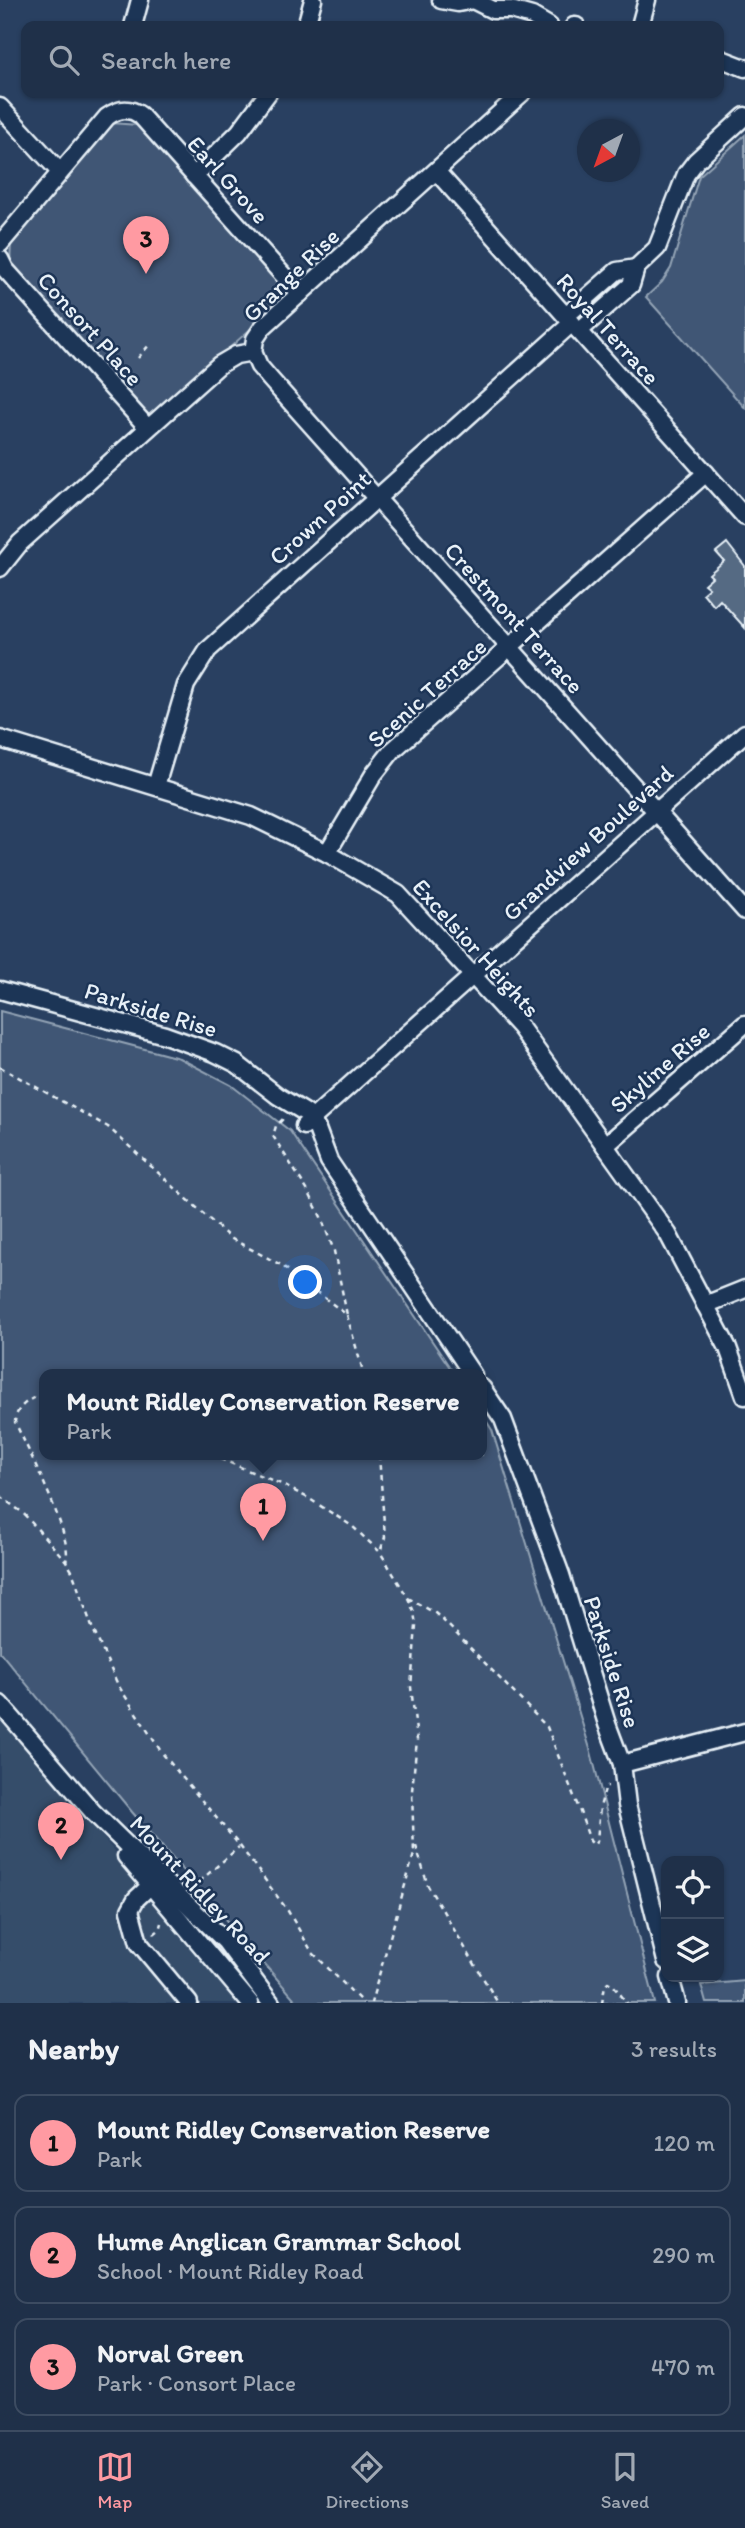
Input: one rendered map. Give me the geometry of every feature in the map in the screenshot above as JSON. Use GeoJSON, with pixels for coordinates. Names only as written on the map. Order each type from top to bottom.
{"type":"FeatureCollection","features":[{"type":"Feature","properties":{"kind":"street"},"geometry":{"type":"LineString","coordinates":[[134,21],[140,0]]}},
{"type":"Feature","properties":{"kind":"street"},"geometry":{"type":"LineString","coordinates":[[307,21],[313,0]]}},
{"type":"Feature","properties":{"kind":"street"},"geometry":{"type":"LineString","coordinates":[[441,0],[458,3],[473,0],[493,10],[511,10],[540,21]]}},
{"type":"Feature","properties":{"kind":"street"},"geometry":{"type":"LineString","coordinates":[[641,21],[647,0]]}},
{"type":"Feature","properties":{"kind":"street"},"geometry":{"type":"LineString","coordinates":[[724,60],[745,68]]}},
{"type":"Feature","properties":{"kind":"street"},"geometry":{"type":"LineString","coordinates":[[0,244],[107,117],[121,110],[119,98]]}},
{"type":"Feature","properties":{"kind":"street"},"geometry":{"type":"LineString","coordinates":[[194,176],[239,132],[264,98]]}},
{"type":"Feature","properties":{"kind":"street","name":"Grange Rise"},"geometry":{"type":"LineString","coordinates":[[0,568],[20,543],[219,365],[236,355],[253,352],[258,333],[518,98]]}},
{"type":"Feature","properties":{"kind":"street"},"geometry":{"type":"LineString","coordinates":[[0,107],[60,172]]}},
{"type":"Feature","properties":{"kind":"street","name":"Earl Grove"},"geometry":{"type":"LineString","coordinates":[[121,110],[135,111],[140,115],[300,293]]}},
{"type":"Feature","properties":{"kind":"street","name":"Crown Point"},"geometry":{"type":"LineString","coordinates":[[156,786],[186,685],[208,650],[572,323],[631,285],[636,268],[657,248],[686,174],[696,160],[745,116]]}},
{"type":"Feature","properties":{"kind":"street","name":"Royal Terrace"},"geometry":{"type":"LineString","coordinates":[[437,172],[745,517]]}},
{"type":"Feature","properties":{"kind":"street","name":"Consort Place"},"geometry":{"type":"LineString","coordinates":[[0,259],[5,269],[148,428]]}},
{"type":"Feature","properties":{"kind":"street","name":"Crestmont Terrace"},"geometry":{"type":"LineString","coordinates":[[253,352],[259,366],[745,911]]}},
{"type":"Feature","properties":{"kind":"street","name":"Scenic Terrace"},"geometry":{"type":"LineString","coordinates":[[327,853],[381,763],[706,473]]}},
{"type":"Feature","properties":{"kind":"street","name":"Grandview Boulevard"},"geometry":{"type":"LineString","coordinates":[[308,1123],[745,733]]}},
{"type":"Feature","properties":{"kind":"street","name":"Excelsior Heights"},"geometry":{"type":"LineString","coordinates":[[0,739],[251,816],[327,853],[398,894],[520,1027],[668,1234],[727,1348],[745,1396]]}},
{"type":"Feature","properties":{"kind":"street","name":"Parkside Rise"},"geometry":{"type":"LineString","coordinates":[[0,990],[192,1043],[237,1064],[278,1096],[297,1107],[308,1123],[314,1146],[329,1161],[469,1369]]}},
{"type":"Feature","properties":{"kind":"street","name":"Skyline Rise"},"geometry":{"type":"LineString","coordinates":[[605,1146],[745,1024]]}},
{"type":"Feature","properties":{"kind":"street","name":"Parkside Rise"},"geometry":{"type":"LineString","coordinates":[[278,1096],[290,1112],[308,1123]]}},
{"type":"Feature","properties":{"kind":"street"},"geometry":{"type":"LineString","coordinates":[[705,1305],[745,1289]]}},
{"type":"Feature","properties":{"kind":"street","name":"Parkside Rise"},"geometry":{"type":"LineString","coordinates":[[487,1395],[503,1419],[561,1575],[622,1764],[624,1788],[661,1940]]}},
{"type":"Feature","properties":{"kind":"street","name":"Mount Ridley Road"},"geometry":{"type":"LineString","coordinates":[[0,1704],[250,2003]]}},
{"type":"Feature","properties":{"kind":"street"},"geometry":{"type":"LineString","coordinates":[[622,1764],[745,1732]]}},
{"type":"Feature","properties":{"kind":"street","name":"Mount Ridley Road"},"geometry":{"type":"LineString","coordinates":[[93,1812],[225,1941],[271,2003]]}},
{"type":"Feature","properties":{"kind":"street"},"geometry":{"type":"LineString","coordinates":[[151,1885],[136,1899],[130,1910],[139,1943],[189,2003]]}},
{"type":"Feature","properties":{"kind":"street"},"geometry":{"type":"LineString","coordinates":[[671,1982],[677,2003]]}},
{"type":"Feature","properties":{"kind":"path"},"geometry":{"type":"LineString","coordinates":[[138,358],[150,344]]}},
{"type":"Feature","properties":{"kind":"path"},"geometry":{"type":"LineString","coordinates":[[0,1067],[108,1127],[230,1238],[281,1265],[347,1315]]}},
{"type":"Feature","properties":{"kind":"path"},"geometry":{"type":"LineString","coordinates":[[290,1112],[276,1126],[273,1136],[321,1217],[334,1251],[347,1315],[362,1369]]}},
{"type":"Feature","properties":{"kind":"path"},"geometry":{"type":"LineString","coordinates":[[39,1397],[21,1406],[15,1416],[15,1422],[51,1497],[68,1552],[66,1562]]}},
{"type":"Feature","properties":{"kind":"path"},"geometry":{"type":"LineString","coordinates":[[222,1460],[308,1498],[352,1526],[380,1552],[414,1612],[416,1626],[411,1687],[416,1740],[412,1791],[414,1854],[371,2003]]}},
{"type":"Feature","properties":{"kind":"path"},"geometry":{"type":"LineString","coordinates":[[379,1460],[386,1537],[380,1552]]}},
{"type":"Feature","properties":{"kind":"path"},"geometry":{"type":"LineString","coordinates":[[0,1496],[28,1518],[72,1571],[114,1678],[155,1743],[248,1857],[288,1910],[313,1952],[363,2003]]}},
{"type":"Feature","properties":{"kind":"path"},"geometry":{"type":"LineString","coordinates":[[408,1598],[435,1613],[448,1625],[547,1727],[592,1844],[597,1841],[600,1807],[606,1786],[614,1784],[624,1788]]}},
{"type":"Feature","properties":{"kind":"path"},"geometry":{"type":"LineString","coordinates":[[415,1839],[428,1886],[498,2003]]}},
{"type":"Feature","properties":{"kind":"path"},"geometry":{"type":"LineString","coordinates":[[602,2003],[605,1984],[608,1982],[627,2003]]}},
{"type":"Feature","properties":{"kind":"shaded area"},"geometry":{"type":"Polygon","coordinates":[[[111,123],[138,125],[281,285],[283,300],[151,418],[10,264],[11,242],[111,123]]]}},
{"type":"Feature","properties":{"kind":"shaded area"},"geometry":{"type":"Polygon","coordinates":[[[745,135],[745,408],[646,297],[662,282],[671,268],[699,176],[745,135]]]}},
{"type":"Feature","properties":{"kind":"shaded area"},"geometry":{"type":"Polygon","coordinates":[[[0,1011],[179,1058],[231,1085],[290,1131],[451,1369],[39,1369],[39,1460],[487,1460],[487,1422],[492,1430],[591,1752],[655,2003],[298,2003],[132,1812],[0,1652],[0,1011]]]}},
{"type":"Feature","properties":{"kind":"shaded area"},"geometry":{"type":"Polygon","coordinates":[[[0,1717],[244,2003],[0,2003],[0,1717]]]}},
{"type":"Feature","properties":{"kind":"shaded area"},"geometry":{"type":"Polygon","coordinates":[[[745,1981],[745,2003],[706,2003],[701,1985],[745,1981]]]}},
{"type":"Feature","properties":{"kind":"building"},"geometry":{"type":"Polygon","coordinates":[[[727,543],[745,566],[745,628],[720,600],[714,606],[703,593],[709,588],[704,584],[712,577],[709,574],[724,561],[716,552],[727,543]]]}},
{"type":"Feature","properties":{"kind":"place","name":"Norval Green"},"geometry":{"type":"Point","coordinates":[146,274]}},
{"type":"Feature","properties":{"kind":"place","name":"Mount Ridley Conservation Reserve"},"geometry":{"type":"Point","coordinates":[263,1541]}},
{"type":"Feature","properties":{"kind":"place","name":"Hume Anglican Grammar School"},"geometry":{"type":"Point","coordinates":[61,1860]}}]}
